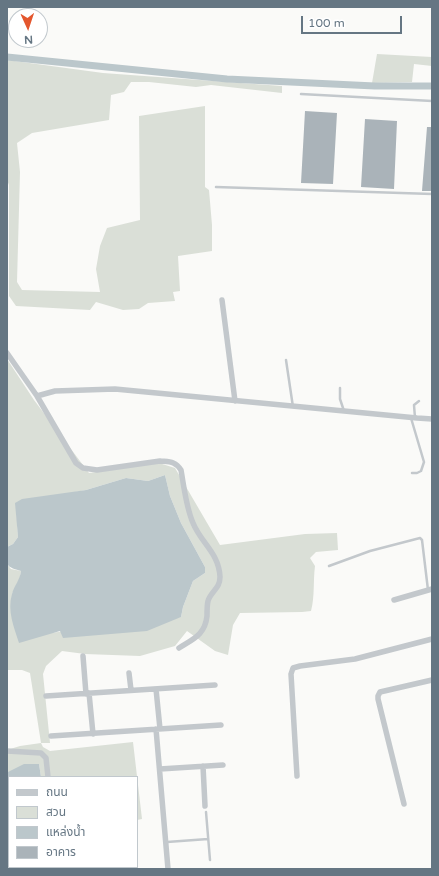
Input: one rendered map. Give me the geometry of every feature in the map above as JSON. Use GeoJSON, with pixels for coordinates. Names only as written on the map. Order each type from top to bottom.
{"type":"FeatureCollection","features":[{"type":"Feature","properties":{"kind":"street"},"geometry":{"type":"LineString","coordinates":[[222,300],[235,401]]}},
{"type":"Feature","properties":{"kind":"street"},"geometry":{"type":"LineString","coordinates":[[7,353],[37,396],[76,463],[83,468],[97,470],[160,461],[177,464],[181,470],[190,517],[198,533],[214,554],[220,577],[218,586],[208,600],[205,626],[201,633],[179,648]]}},
{"type":"Feature","properties":{"kind":"street"},"geometry":{"type":"LineString","coordinates":[[37,396],[55,391],[115,389],[293,407],[432,418]]}},
{"type":"Feature","properties":{"kind":"street"},"geometry":{"type":"LineString","coordinates":[[394,600],[430,590]]}},
{"type":"Feature","properties":{"kind":"street"},"geometry":{"type":"LineString","coordinates":[[297,776],[291,674],[293,668],[355,659],[432,639]]}},
{"type":"Feature","properties":{"kind":"street"},"geometry":{"type":"LineString","coordinates":[[83,656],[93,734]]}},
{"type":"Feature","properties":{"kind":"street"},"geometry":{"type":"LineString","coordinates":[[130,673],[131,690]]}},
{"type":"Feature","properties":{"kind":"street"},"geometry":{"type":"LineString","coordinates":[[404,804],[378,696],[380,692],[432,680]]}},
{"type":"Feature","properties":{"kind":"street"},"geometry":{"type":"LineString","coordinates":[[46,696],[215,684]]}},
{"type":"Feature","properties":{"kind":"street"},"geometry":{"type":"LineString","coordinates":[[156,688],[160,769],[168,869]]}},
{"type":"Feature","properties":{"kind":"street"},"geometry":{"type":"LineString","coordinates":[[51,736],[221,726]]}},
{"type":"Feature","properties":{"kind":"street"},"geometry":{"type":"LineString","coordinates":[[7,751],[41,753],[46,758],[48,776]]}},
{"type":"Feature","properties":{"kind":"street"},"geometry":{"type":"LineString","coordinates":[[160,769],[223,765]]}},
{"type":"Feature","properties":{"kind":"street"},"geometry":{"type":"LineString","coordinates":[[203,766],[206,809]]}},
{"type":"Feature","properties":{"kind":"lane"},"geometry":{"type":"LineString","coordinates":[[301,94],[432,101]]}},
{"type":"Feature","properties":{"kind":"lane"},"geometry":{"type":"LineString","coordinates":[[216,187],[432,194]]}},
{"type":"Feature","properties":{"kind":"lane"},"geometry":{"type":"LineString","coordinates":[[286,360],[293,407]]}},
{"type":"Feature","properties":{"kind":"lane"},"geometry":{"type":"LineString","coordinates":[[340,388],[340,399],[344,411]]}},
{"type":"Feature","properties":{"kind":"lane"},"geometry":{"type":"LineString","coordinates":[[412,473],[421,471],[424,462],[413,417],[415,403],[419,402]]}},
{"type":"Feature","properties":{"kind":"lane"},"geometry":{"type":"LineString","coordinates":[[329,566],[370,551],[420,538],[422,540],[430,590]]}},
{"type":"Feature","properties":{"kind":"lane"},"geometry":{"type":"LineString","coordinates":[[206,809],[210,860]]}},
{"type":"Feature","properties":{"kind":"lane"},"geometry":{"type":"LineString","coordinates":[[166,842],[208,838]]}},
{"type":"Feature","properties":{"kind":"green space"},"geometry":{"type":"Polygon","coordinates":[[[377,54],[432,57],[432,66],[414,64],[412,82],[372,83],[377,54]]]}},
{"type":"Feature","properties":{"kind":"green space"},"geometry":{"type":"Polygon","coordinates":[[[7,60],[103,73],[282,86],[282,93],[211,85],[196,87],[149,82],[131,82],[124,92],[111,95],[109,120],[32,133],[17,143],[20,172],[17,282],[22,290],[100,292],[96,269],[100,246],[107,228],[140,220],[139,116],[205,106],[205,187],[209,190],[212,225],[212,251],[178,256],[180,291],[173,292],[175,301],[148,303],[139,309],[123,310],[96,302],[90,310],[16,306],[9,296],[7,60]]]}},
{"type":"Feature","properties":{"kind":"green space"},"geometry":{"type":"Polygon","coordinates":[[[7,359],[34,400],[89,473],[159,463],[175,468],[220,545],[305,534],[337,533],[338,550],[316,552],[310,558],[315,566],[311,611],[240,613],[233,625],[228,655],[215,651],[187,631],[175,646],[140,656],[85,654],[62,651],[46,666],[43,674],[50,743],[41,743],[30,673],[22,670],[7,670],[7,564],[11,569],[21,571],[20,578],[12,594],[50,633],[181,617],[183,607],[193,581],[205,573],[205,567],[181,523],[170,496],[165,475],[148,481],[126,478],[86,490],[16,503],[18,537],[13,544],[7,547],[7,359]]]}},
{"type":"Feature","properties":{"kind":"green space"},"geometry":{"type":"Polygon","coordinates":[[[133,742],[137,776],[41,776],[39,764],[9,772],[7,775],[7,750],[20,746],[41,743],[43,747],[50,751],[133,742]]]}},
{"type":"Feature","properties":{"kind":"green space"},"geometry":{"type":"Polygon","coordinates":[[[138,785],[142,819],[138,820],[138,785]]]}},
{"type":"Feature","properties":{"kind":"water"},"geometry":{"type":"Polygon","coordinates":[[[165,475],[170,496],[181,523],[205,567],[205,573],[193,581],[183,607],[181,617],[147,631],[63,638],[60,631],[19,643],[10,607],[12,594],[21,571],[11,568],[7,564],[7,547],[13,544],[18,537],[15,503],[22,499],[86,490],[126,478],[148,481],[165,475]]]}},
{"type":"Feature","properties":{"kind":"water"},"geometry":{"type":"Polygon","coordinates":[[[24,764],[39,764],[41,776],[8,776],[7,810],[7,775],[8,772],[24,764]]]}},
{"type":"Feature","properties":{"kind":"building"},"geometry":{"type":"Polygon","coordinates":[[[305,111],[337,113],[333,184],[301,183],[305,111]]]}},
{"type":"Feature","properties":{"kind":"building"},"geometry":{"type":"Polygon","coordinates":[[[365,119],[397,121],[394,189],[361,187],[365,119]]]}},
{"type":"Feature","properties":{"kind":"building"},"geometry":{"type":"Polygon","coordinates":[[[427,127],[432,127],[432,191],[422,191],[427,127]]]}},
{"type":"Feature","properties":{"kind":"waterway"},"geometry":{"type":"LineString","coordinates":[[7,57],[227,79],[375,86],[432,86]]}}]}
